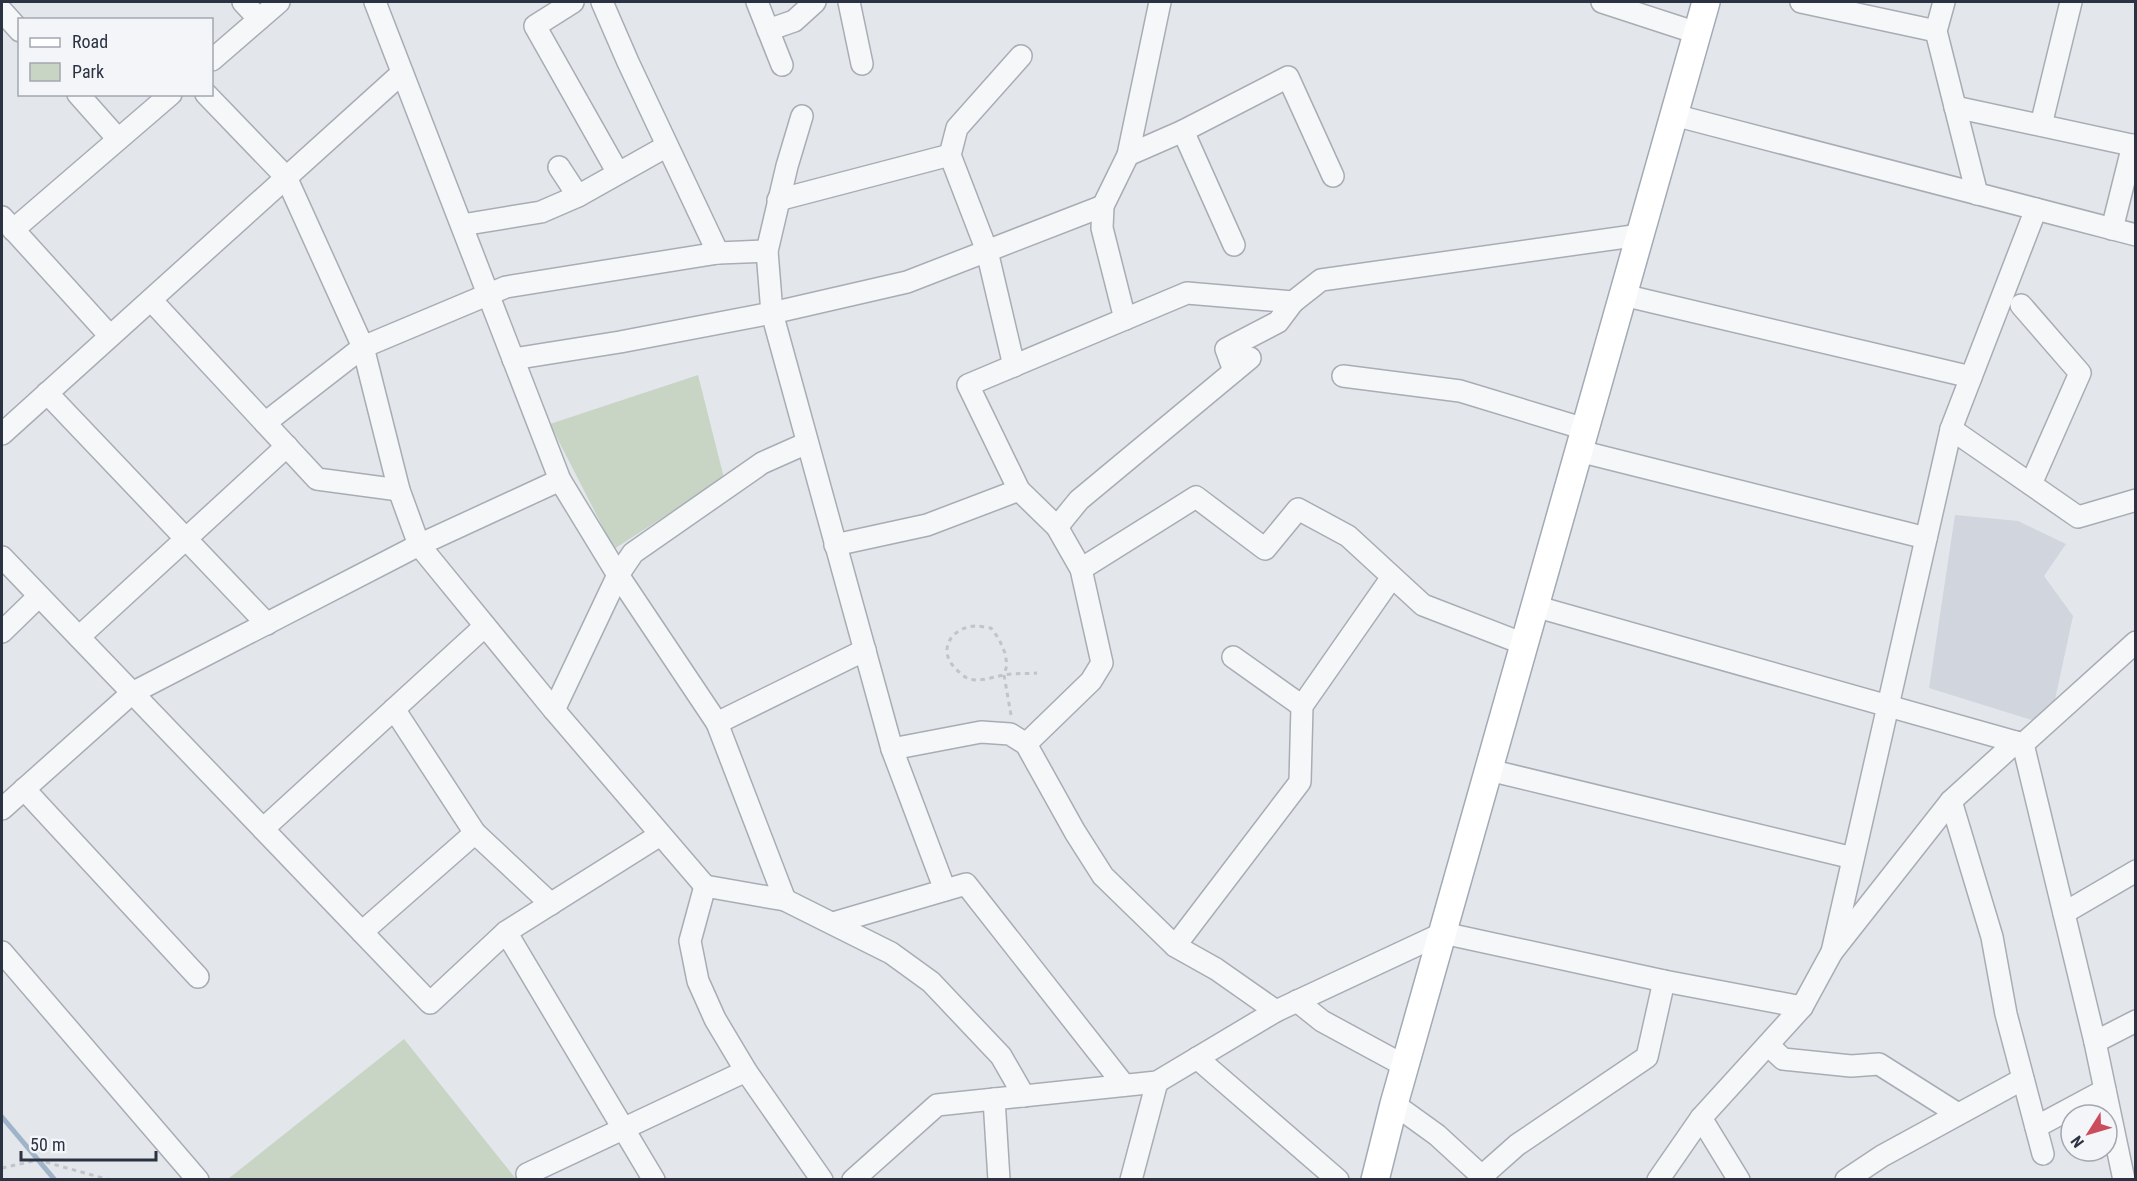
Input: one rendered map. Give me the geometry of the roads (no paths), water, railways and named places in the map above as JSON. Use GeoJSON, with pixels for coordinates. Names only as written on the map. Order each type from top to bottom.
{"type":"FeatureCollection","features":[{"type":"Feature","properties":{"kind":"main road"},"geometry":{"type":"LineString","coordinates":[[1375,1179],[1534,606],[1706,2]]}},
{"type":"Feature","properties":{"kind":"street"},"geometry":{"type":"LineString","coordinates":[[243,2],[259,19]]}},
{"type":"Feature","properties":{"kind":"street"},"geometry":{"type":"LineString","coordinates":[[213,59],[279,2]]}},
{"type":"Feature","properties":{"kind":"street"},"geometry":{"type":"LineString","coordinates":[[375,2],[560,480],[618,575],[717,723],[785,900]]}},
{"type":"Feature","properties":{"kind":"street"},"geometry":{"type":"LineString","coordinates":[[573,2],[535,26],[618,173]]}},
{"type":"Feature","properties":{"kind":"street"},"geometry":{"type":"LineString","coordinates":[[602,2],[627,62],[718,253]]}},
{"type":"Feature","properties":{"kind":"street"},"geometry":{"type":"LineString","coordinates":[[757,2],[782,65]]}},
{"type":"Feature","properties":{"kind":"street"},"geometry":{"type":"LineString","coordinates":[[768,30],[795,21],[815,2]]}},
{"type":"Feature","properties":{"kind":"street"},"geometry":{"type":"LineString","coordinates":[[849,2],[862,63]]}},
{"type":"Feature","properties":{"kind":"street"},"geometry":{"type":"LineString","coordinates":[[1125,319],[1102,228],[1103,206],[1128,155],[1160,2]]}},
{"type":"Feature","properties":{"kind":"street"},"geometry":{"type":"LineString","coordinates":[[1602,2],[1697,33]]}},
{"type":"Feature","properties":{"kind":"street"},"geometry":{"type":"LineString","coordinates":[[1801,2],[1936,31]]}},
{"type":"Feature","properties":{"kind":"street"},"geometry":{"type":"LineString","coordinates":[[1944,2],[1936,31],[1977,194]]}},
{"type":"Feature","properties":{"kind":"street"},"geometry":{"type":"LineString","coordinates":[[2041,125],[2071,2]]}},
{"type":"Feature","properties":{"kind":"street"},"geometry":{"type":"LineString","coordinates":[[2,11],[18,29]]}},
{"type":"Feature","properties":{"kind":"street"},"geometry":{"type":"LineString","coordinates":[[1014,366],[987,250],[950,155],[957,128],[1022,56]]}},
{"type":"Feature","properties":{"kind":"street"},"geometry":{"type":"LineString","coordinates":[[2,432],[402,73]]}},
{"type":"Feature","properties":{"kind":"street"},"geometry":{"type":"LineString","coordinates":[[1128,155],[1183,131],[1288,77],[1334,176]]}},
{"type":"Feature","properties":{"kind":"street"},"geometry":{"type":"LineString","coordinates":[[80,96],[118,139]]}},
{"type":"Feature","properties":{"kind":"street"},"geometry":{"type":"LineString","coordinates":[[110,336],[7,224],[118,139],[169,96]]}},
{"type":"Feature","properties":{"kind":"street"},"geometry":{"type":"LineString","coordinates":[[208,96],[286,177],[363,347],[399,490],[419,545],[485,626],[705,886],[785,900],[891,953],[931,982],[1001,1056],[1024,1096]]}},
{"type":"Feature","properties":{"kind":"street"},"geometry":{"type":"LineString","coordinates":[[1956,107],[2134,145],[2112,229]]}},
{"type":"Feature","properties":{"kind":"street"},"geometry":{"type":"LineString","coordinates":[[1674,115],[2136,235]]}},
{"type":"Feature","properties":{"kind":"street"},"geometry":{"type":"LineString","coordinates":[[802,116],[766,251],[772,313],[892,749],[945,890]]}},
{"type":"Feature","properties":{"kind":"street"},"geometry":{"type":"LineString","coordinates":[[1183,131],[1234,245]]}},
{"type":"Feature","properties":{"kind":"street"},"geometry":{"type":"LineString","coordinates":[[462,225],[541,212],[578,196],[667,146]]}},
{"type":"Feature","properties":{"kind":"street"},"geometry":{"type":"LineString","coordinates":[[778,200],[950,155]]}},
{"type":"Feature","properties":{"kind":"street"},"geometry":{"type":"LineString","coordinates":[[559,167],[578,196]]}},
{"type":"Feature","properties":{"kind":"street"},"geometry":{"type":"LineString","coordinates":[[513,359],[620,342],[772,313],[908,282],[1103,206]]}},
{"type":"Feature","properties":{"kind":"street"},"geometry":{"type":"LineString","coordinates":[[1832,952],[1951,429],[2036,209]]}},
{"type":"Feature","properties":{"kind":"street"},"geometry":{"type":"LineString","coordinates":[[1057,527],[1079,500],[1242,365],[1226,349],[1278,322],[1293,302],[1321,280],[1640,235]]}},
{"type":"Feature","properties":{"kind":"street"},"geometry":{"type":"LineString","coordinates":[[265,423],[363,347],[506,287],[718,253],[766,251]]}},
{"type":"Feature","properties":{"kind":"street"},"geometry":{"type":"LineString","coordinates":[[1018,739],[1091,681],[1102,663],[1081,569],[1057,527],[1019,490],[968,386],[1187,293],[1293,302]]}},
{"type":"Feature","properties":{"kind":"street"},"geometry":{"type":"LineString","coordinates":[[1623,295],[1971,377]]}},
{"type":"Feature","properties":{"kind":"street"},"geometry":{"type":"LineString","coordinates":[[151,300],[317,479],[399,490]]}},
{"type":"Feature","properties":{"kind":"street"},"geometry":{"type":"LineString","coordinates":[[2021,305],[2080,373],[2031,484]]}},
{"type":"Feature","properties":{"kind":"street"},"geometry":{"type":"LineString","coordinates":[[1343,376],[1460,391],[1582,440],[1926,538]]}},
{"type":"Feature","properties":{"kind":"street"},"geometry":{"type":"LineString","coordinates":[[47,393],[267,624]]}},
{"type":"Feature","properties":{"kind":"street"},"geometry":{"type":"LineString","coordinates":[[1951,429],[2078,517],[2136,500]]}},
{"type":"Feature","properties":{"kind":"street"},"geometry":{"type":"LineString","coordinates":[[554,710],[618,575],[633,553],[762,463],[807,443]]}},
{"type":"Feature","properties":{"kind":"street"},"geometry":{"type":"LineString","coordinates":[[79,637],[287,446]]}},
{"type":"Feature","properties":{"kind":"street"},"geometry":{"type":"LineString","coordinates":[[2,809],[132,693],[419,545],[560,480]]}},
{"type":"Feature","properties":{"kind":"street"},"geometry":{"type":"LineString","coordinates":[[836,545],[927,525],[1019,490]]}},
{"type":"Feature","properties":{"kind":"street"},"geometry":{"type":"LineString","coordinates":[[1081,569],[1196,497],[1265,549],[1298,509],[1348,536],[1423,605],[1524,644]]}},
{"type":"Feature","properties":{"kind":"street"},"geometry":{"type":"LineString","coordinates":[[2,557],[430,1003],[506,932],[660,835]]}},
{"type":"Feature","properties":{"kind":"street"},"geometry":{"type":"LineString","coordinates":[[1175,946],[1300,782],[1302,706],[1392,577]]}},
{"type":"Feature","properties":{"kind":"street"},"geometry":{"type":"LineString","coordinates":[[2,632],[39,596]]}},
{"type":"Feature","properties":{"kind":"street"},"geometry":{"type":"LineString","coordinates":[[1534,606],[2020,743]]}},
{"type":"Feature","properties":{"kind":"street"},"geometry":{"type":"LineString","coordinates":[[263,829],[485,626]]}},
{"type":"Feature","properties":{"kind":"street"},"geometry":{"type":"LineString","coordinates":[[1658,1179],[1701,1118],[1802,1007],[1832,952],[1951,801],[2136,642]]}},
{"type":"Feature","properties":{"kind":"street"},"geometry":{"type":"LineString","coordinates":[[717,723],[865,650]]}},
{"type":"Feature","properties":{"kind":"street"},"geometry":{"type":"LineString","coordinates":[[1233,657],[1302,706]]}},
{"type":"Feature","properties":{"kind":"street"},"geometry":{"type":"LineString","coordinates":[[394,709],[475,833],[551,904]]}},
{"type":"Feature","properties":{"kind":"street"},"geometry":{"type":"LineString","coordinates":[[892,749],[981,732],[1018,739],[1103,876],[1175,946],[1216,969],[1276,1011]]}},
{"type":"Feature","properties":{"kind":"street"},"geometry":{"type":"LineString","coordinates":[[2020,743],[2095,1042],[2124,1179]]}},
{"type":"Feature","properties":{"kind":"street"},"geometry":{"type":"LineString","coordinates":[[1489,770],[1854,858]]}},
{"type":"Feature","properties":{"kind":"street"},"geometry":{"type":"LineString","coordinates":[[24,789],[198,977]]}},
{"type":"Feature","properties":{"kind":"street"},"geometry":{"type":"LineString","coordinates":[[1951,801],[1992,937],[2006,1014],[2043,1154]]}},
{"type":"Feature","properties":{"kind":"street"},"geometry":{"type":"LineString","coordinates":[[362,932],[475,833]]}},
{"type":"Feature","properties":{"kind":"street"},"geometry":{"type":"LineString","coordinates":[[2064,913],[2136,871]]}},
{"type":"Feature","properties":{"kind":"street"},"geometry":{"type":"LineString","coordinates":[[832,923],[966,884],[1124,1085]]}},
{"type":"Feature","properties":{"kind":"street"},"geometry":{"type":"LineString","coordinates":[[705,886],[690,941],[698,981],[715,1019],[746,1071],[822,1179]]}},
{"type":"Feature","properties":{"kind":"street"},"geometry":{"type":"LineString","coordinates":[[506,932],[654,1179]]}},
{"type":"Feature","properties":{"kind":"street"},"geometry":{"type":"LineString","coordinates":[[861,1177],[937,1106],[1157,1082],[1276,1011],[1443,933],[1664,981],[1802,1007]]}},
{"type":"Feature","properties":{"kind":"street"},"geometry":{"type":"LineString","coordinates":[[2,952],[198,1179]]}},
{"type":"Feature","properties":{"kind":"street"},"geometry":{"type":"LineString","coordinates":[[1394,1104],[1437,1135],[1484,1178],[1517,1145],[1647,1057],[1664,981]]}},
{"type":"Feature","properties":{"kind":"street"},"geometry":{"type":"LineString","coordinates":[[1297,1001],[1322,1021],[1405,1066]]}},
{"type":"Feature","properties":{"kind":"street"},"geometry":{"type":"LineString","coordinates":[[2095,1042],[2136,1021]]}},
{"type":"Feature","properties":{"kind":"street"},"geometry":{"type":"LineString","coordinates":[[1768,1045],[1784,1059],[1851,1066],[1880,1064],[1958,1114]]}},
{"type":"Feature","properties":{"kind":"street"},"geometry":{"type":"LineString","coordinates":[[1197,1058],[1338,1179]]}},
{"type":"Feature","properties":{"kind":"street"},"geometry":{"type":"LineString","coordinates":[[527,1174],[746,1071]]}},
{"type":"Feature","properties":{"kind":"street"},"geometry":{"type":"LineString","coordinates":[[1846,1179],[1882,1156],[2023,1079]]}},
{"type":"Feature","properties":{"kind":"street"},"geometry":{"type":"LineString","coordinates":[[1131,1179],[1157,1082]]}},
{"type":"Feature","properties":{"kind":"street"},"geometry":{"type":"LineString","coordinates":[[2036,1127],[2105,1090]]}},
{"type":"Feature","properties":{"kind":"street"},"geometry":{"type":"LineString","coordinates":[[994,1099],[999,1179]]}},
{"type":"Feature","properties":{"kind":"street"},"geometry":{"type":"LineString","coordinates":[[1701,1118],[1740,1179]]}},
{"type":"Feature","properties":{"kind":"waterway"},"geometry":{"type":"LineString","coordinates":[[2,1117],[55,1180]]}}]}
